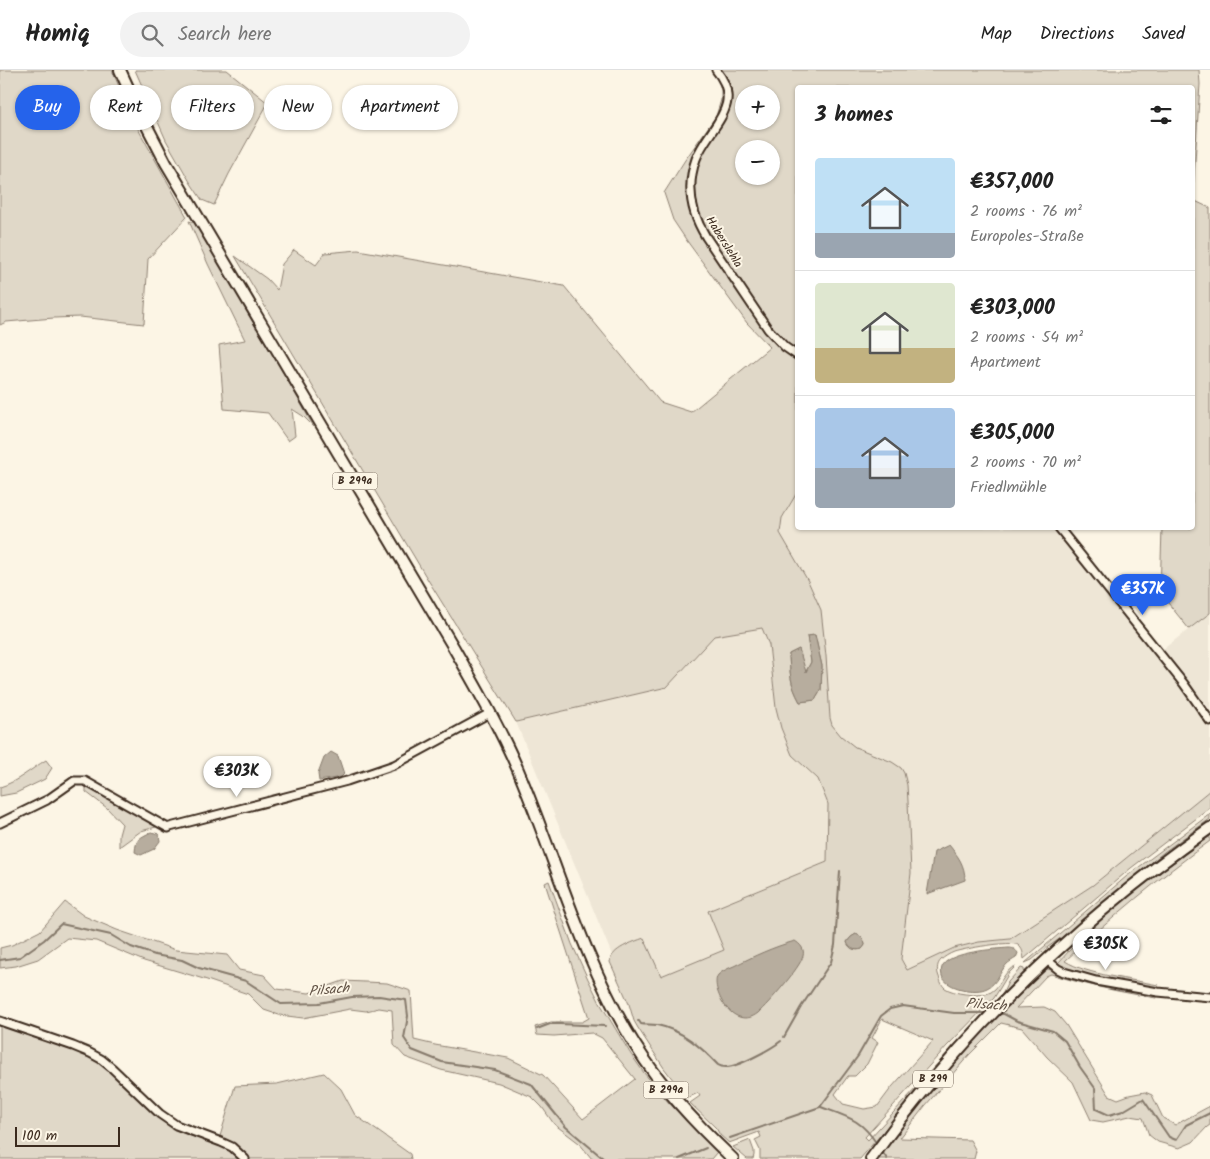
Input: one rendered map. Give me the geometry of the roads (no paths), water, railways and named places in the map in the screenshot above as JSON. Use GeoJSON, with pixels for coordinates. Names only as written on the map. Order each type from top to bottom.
{"type":"FeatureCollection","features":[{"type":"Feature","properties":{"kind":"main road","name":"B 299a"},"geometry":{"type":"LineString","coordinates":[[120,70],[166,163],[451,643],[490,713],[518,770],[587,952],[620,1020],[666,1090],[733,1159]]}},
{"type":"Feature","properties":{"kind":"main road","name":"B 299"},"geometry":{"type":"LineString","coordinates":[[874,1156],[945,1065],[988,1018],[1047,960],[1124,892],[1210,828]]}},
{"type":"Feature","properties":{"kind":"street","name":"Haberslehla"},"geometry":{"type":"LineString","coordinates":[[716,70],[723,78],[728,101],[722,117],[701,150],[692,172],[691,183],[694,212],[698,225],[768,328],[785,347],[795,354]]}},
{"type":"Feature","properties":{"kind":"street"},"geometry":{"type":"LineString","coordinates":[[1061,530],[1184,684],[1210,721]]}},
{"type":"Feature","properties":{"kind":"street"},"geometry":{"type":"LineString","coordinates":[[0,823],[47,800],[74,781],[85,781],[168,828],[347,781],[394,765],[490,713]]}},
{"type":"Feature","properties":{"kind":"street"},"geometry":{"type":"LineString","coordinates":[[1047,960],[1064,972],[1096,981],[1158,992],[1210,997]]}},
{"type":"Feature","properties":{"kind":"street"},"geometry":{"type":"LineString","coordinates":[[0,1021],[73,1046],[101,1059],[160,1114],[176,1125],[232,1147],[245,1159]]}},
{"type":"Feature","properties":{"kind":"waterway"},"geometry":{"type":"LineString","coordinates":[[784,1037],[801,1007],[831,962],[835,945],[840,871]]}},
{"type":"Feature","properties":{"kind":"waterway","name":"Pilsach"},"geometry":{"type":"LineString","coordinates":[[0,960],[20,957],[44,940],[61,924],[111,935],[131,947],[155,955],[182,960],[199,968],[246,981],[281,1004],[319,1003],[352,997],[379,996],[406,1000],[408,1016],[404,1038],[412,1050],[442,1062],[495,1070],[531,1084],[566,1127],[604,1159]]}},
{"type":"Feature","properties":{"kind":"waterway","name":"Pilsach"},"geometry":{"type":"LineString","coordinates":[[730,1138],[820,1107],[858,1056],[881,1016],[890,1009],[903,1006],[954,1013],[987,1013]]}},
{"type":"Feature","properties":{"kind":"waterway","name":"Pilsach"},"geometry":{"type":"LineString","coordinates":[[999,1014],[1004,1014],[1017,1021],[1053,1031],[1065,1041],[1095,1088],[1096,1109],[1109,1115],[1123,1111],[1143,1099],[1169,1137],[1176,1140],[1186,1125],[1210,1113]]}},
{"type":"Feature","properties":{"kind":"waterway"},"geometry":{"type":"LineString","coordinates":[[638,1021],[641,1024],[666,1027],[683,1035],[718,1065],[723,1067],[746,1061],[781,1041]]}},
{"type":"Feature","properties":{"kind":"waterway"},"geometry":{"type":"LineString","coordinates":[[537,1029],[550,1024],[605,1026]]}},
{"type":"Feature","properties":{"kind":"waterway"},"geometry":{"type":"LineString","coordinates":[[821,1107],[853,1120],[865,1129],[877,1144]]}},
{"type":"Feature","properties":{"kind":"waterway","name":"Pilsach"},"geometry":{"type":"LineString","coordinates":[[679,1159],[706,1148]]}},
{"type":"Feature","properties":{"kind":"waterway"},"geometry":{"type":"LineString","coordinates":[[881,1150],[887,1159]]}}]}
